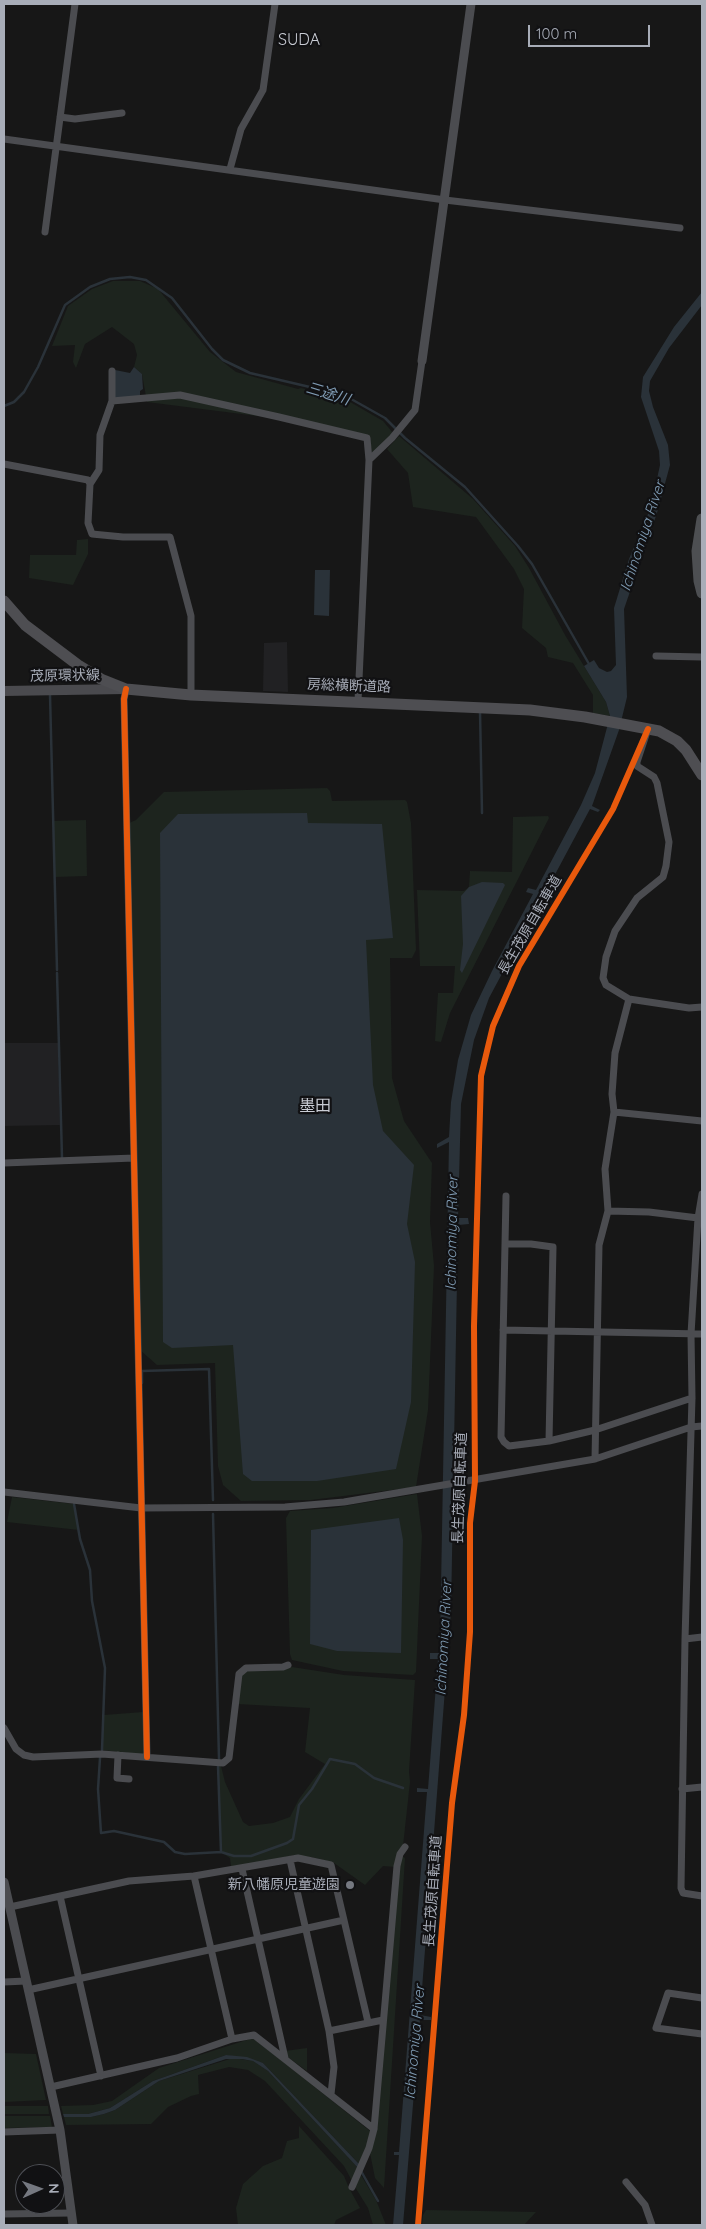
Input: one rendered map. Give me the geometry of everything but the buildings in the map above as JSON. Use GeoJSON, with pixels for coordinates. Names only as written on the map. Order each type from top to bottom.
{"type":"FeatureCollection","features":[{"type":"Feature","properties":{"kind":"highway","name":"房総横断道路"},"geometry":{"type":"LineString","coordinates":[[4,601],[25,625],[78,665],[101,679],[126,689],[191,695],[530,710],[585,718],[659,731],[677,741],[686,750],[702,775]]}},
{"type":"Feature","properties":{"kind":"main road"},"geometry":{"type":"LineString","coordinates":[[702,519],[697,551],[699,582],[702,593]]}},
{"type":"Feature","properties":{"kind":"main road","name":"茂原環状線"},"geometry":{"type":"LineString","coordinates":[[4,691],[126,689]]}},
{"type":"Feature","properties":{"kind":"street"},"geometry":{"type":"LineString","coordinates":[[45,232],[75,4]]}},
{"type":"Feature","properties":{"kind":"street"},"geometry":{"type":"LineString","coordinates":[[230,169],[241,129],[263,90],[275,4]]}},
{"type":"Feature","properties":{"kind":"street"},"geometry":{"type":"LineString","coordinates":[[368,460],[392,438],[415,410],[471,4]]}},
{"type":"Feature","properties":{"kind":"street"},"geometry":{"type":"LineString","coordinates":[[60,117],[75,119],[122,113]]}},
{"type":"Feature","properties":{"kind":"street"},"geometry":{"type":"LineString","coordinates":[[4,139],[445,200],[680,228]]}},
{"type":"Feature","properties":{"kind":"street"},"geometry":{"type":"LineString","coordinates":[[112,371],[112,401],[100,435],[99,470],[90,484],[88,523],[92,534],[123,537],[170,536],[191,616],[191,695]]}},
{"type":"Feature","properties":{"kind":"street"},"geometry":{"type":"LineString","coordinates":[[112,401],[180,396],[367,438],[368,460],[358,702]]}},
{"type":"Feature","properties":{"kind":"street"},"geometry":{"type":"LineString","coordinates":[[4,464],[88,480],[90,484]]}},
{"type":"Feature","properties":{"kind":"street"},"geometry":{"type":"LineString","coordinates":[[656,656],[702,657]]}},
{"type":"Feature","properties":{"kind":"street"},"geometry":{"type":"LineString","coordinates":[[126,689],[124,709],[147,1757]]}},
{"type":"Feature","properties":{"kind":"street"},"geometry":{"type":"LineString","coordinates":[[648,729],[637,766],[654,777],[657,783],[669,842],[663,877],[637,898],[615,931],[606,956],[603,978],[606,985],[629,999],[689,1008],[702,1007]]}},
{"type":"Feature","properties":{"kind":"street"},"geometry":{"type":"LineString","coordinates":[[595,1459],[599,1245],[608,1211],[605,1169],[614,1112],[612,1094],[615,1053],[629,999]]}},
{"type":"Feature","properties":{"kind":"street"},"geometry":{"type":"LineString","coordinates":[[614,1112],[702,1121]]}},
{"type":"Feature","properties":{"kind":"street"},"geometry":{"type":"LineString","coordinates":[[4,1163],[134,1158]]}},
{"type":"Feature","properties":{"kind":"street"},"geometry":{"type":"LineString","coordinates":[[506,1196],[501,1437],[509,1446],[549,1441],[595,1430],[692,1398]]}},
{"type":"Feature","properties":{"kind":"street"},"geometry":{"type":"LineString","coordinates":[[702,1198],[698,1218],[691,1334],[692,1398],[685,1639],[681,1888],[683,1893],[702,1896]]}},
{"type":"Feature","properties":{"kind":"street"},"geometry":{"type":"LineString","coordinates":[[608,1211],[649,1212],[698,1218]]}},
{"type":"Feature","properties":{"kind":"street"},"geometry":{"type":"LineString","coordinates":[[506,1244],[531,1244],[553,1247],[549,1441]]}},
{"type":"Feature","properties":{"kind":"street"},"geometry":{"type":"LineString","coordinates":[[503,1330],[702,1334]]}},
{"type":"Feature","properties":{"kind":"street"},"geometry":{"type":"LineString","coordinates":[[4,1492],[141,1508],[285,1507],[344,1502],[595,1459],[691,1427],[702,1426]]}},
{"type":"Feature","properties":{"kind":"street"},"geometry":{"type":"LineString","coordinates":[[685,1639],[702,1637]]}},
{"type":"Feature","properties":{"kind":"street"},"geometry":{"type":"LineString","coordinates":[[4,1728],[10,1742],[24,1755],[118,1755],[226,1762],[229,1758],[239,1674],[246,1668],[283,1667],[288,1665]]}},
{"type":"Feature","properties":{"kind":"street"},"geometry":{"type":"LineString","coordinates":[[118,1755],[117,1778],[130,1779]]}},
{"type":"Feature","properties":{"kind":"street"},"geometry":{"type":"LineString","coordinates":[[682,1789],[702,1787]]}},
{"type":"Feature","properties":{"kind":"street"},"geometry":{"type":"LineString","coordinates":[[352,2187],[369,2148],[374,2129],[397,1866],[400,1854],[405,1847]]}},
{"type":"Feature","properties":{"kind":"street"},"geometry":{"type":"LineString","coordinates":[[10,1907],[129,1881],[194,1876],[298,1858],[331,1865],[368,2022]]}},
{"type":"Feature","properties":{"kind":"street"},"geometry":{"type":"LineString","coordinates":[[290,1860],[329,2031],[334,2066],[331,2094]]}},
{"type":"Feature","properties":{"kind":"street"},"geometry":{"type":"LineString","coordinates":[[242,1869],[285,2058]]}},
{"type":"Feature","properties":{"kind":"street"},"geometry":{"type":"LineString","coordinates":[[194,1876],[232,2039]]}},
{"type":"Feature","properties":{"kind":"street"},"geometry":{"type":"LineString","coordinates":[[4,1882],[60,2130],[73,2225]]}},
{"type":"Feature","properties":{"kind":"street"},"geometry":{"type":"LineString","coordinates":[[60,1896],[100,2076]]}},
{"type":"Feature","properties":{"kind":"street"},"geometry":{"type":"LineString","coordinates":[[4,1982],[27,1986],[79,1979],[344,1920]]}},
{"type":"Feature","properties":{"kind":"street"},"geometry":{"type":"LineString","coordinates":[[702,1998],[668,1994],[656,2028],[702,2034]]}},
{"type":"Feature","properties":{"kind":"street"},"geometry":{"type":"LineString","coordinates":[[329,2031],[383,2020]]}},
{"type":"Feature","properties":{"kind":"street"},"geometry":{"type":"LineString","coordinates":[[50,2087],[177,2058],[232,2039],[254,2035],[374,2129]]}},
{"type":"Feature","properties":{"kind":"street"},"geometry":{"type":"LineString","coordinates":[[4,2132],[60,2130]]}},
{"type":"Feature","properties":{"kind":"street"},"geometry":{"type":"LineString","coordinates":[[626,2182],[645,2205],[652,2225]]}},
{"type":"Feature","properties":{"kind":"street"},"geometry":{"type":"LineString","coordinates":[[4,2214],[72,2213]]}},
{"type":"Feature","properties":{"kind":"shaded area"},"geometry":{"type":"Polygon","coordinates":[[[113,281],[140,281],[158,289],[210,352],[236,372],[298,389],[301,388],[345,399],[383,421],[393,433],[372,455],[370,439],[273,418],[147,402],[142,374],[134,367],[137,355],[134,344],[112,327],[85,344],[76,368],[73,362],[75,345],[52,346],[68,306],[92,289],[113,281]]]}},
{"type":"Feature","properties":{"kind":"shaded area"},"geometry":{"type":"Polygon","coordinates":[[[399,436],[473,499],[515,546],[565,635],[606,702],[610,716],[593,713],[593,695],[573,663],[548,657],[546,648],[522,628],[524,589],[514,569],[476,517],[413,507],[408,473],[387,449],[399,436]]]}},
{"type":"Feature","properties":{"kind":"shaded area"},"geometry":{"type":"Polygon","coordinates":[[[88,539],[88,554],[73,585],[29,578],[30,555],[76,555],[77,540],[88,539]]]}},
{"type":"Feature","properties":{"kind":"shaded area"},"geometry":{"type":"Polygon","coordinates":[[[287,642],[288,692],[263,691],[264,643],[287,642]]]}},
{"type":"Feature","properties":{"kind":"shaded area"},"geometry":{"type":"Polygon","coordinates":[[[327,788],[330,791],[332,801],[405,800],[411,823],[416,950],[412,958],[390,958],[392,1078],[404,1121],[432,1163],[430,1222],[434,1266],[428,1410],[416,1487],[311,1500],[241,1501],[223,1485],[218,1466],[215,1363],[157,1365],[140,1350],[129,823],[136,820],[164,792],[327,788]]]}},
{"type":"Feature","properties":{"kind":"shaded area"},"geometry":{"type":"Polygon","coordinates":[[[548,816],[549,818],[450,1013],[441,1042],[435,1041],[438,993],[453,993],[455,966],[420,966],[417,890],[464,891],[469,887],[470,871],[512,872],[513,817],[548,816]]]}},
{"type":"Feature","properties":{"kind":"shaded area"},"geometry":{"type":"Polygon","coordinates":[[[86,820],[87,876],[55,877],[53,821],[86,820]]]}},
{"type":"Feature","properties":{"kind":"shaded area"},"geometry":{"type":"Polygon","coordinates":[[[4,1043],[58,1043],[60,1125],[4,1126],[4,1043]]]}},
{"type":"Feature","properties":{"kind":"shaded area"},"geometry":{"type":"Polygon","coordinates":[[[417,1494],[422,1536],[416,1672],[413,1675],[343,1671],[292,1660],[290,1654],[286,1518],[290,1511],[333,1508],[417,1494]]]}},
{"type":"Feature","properties":{"kind":"shaded area"},"geometry":{"type":"Polygon","coordinates":[[[12,1497],[74,1504],[79,1530],[7,1522],[12,1497]]]}},
{"type":"Feature","properties":{"kind":"shaded area"},"geometry":{"type":"Polygon","coordinates":[[[292,1667],[344,1675],[415,1680],[409,1771],[410,1782],[403,1846],[395,1867],[383,1866],[365,1885],[334,1863],[316,1858],[294,1855],[249,1865],[231,1866],[230,1858],[221,1852],[218,1766],[221,1766],[225,1782],[243,1822],[249,1826],[273,1823],[290,1817],[299,1799],[325,1764],[305,1752],[310,1708],[237,1704],[242,1671],[292,1667]]]}},
{"type":"Feature","properties":{"kind":"shaded area"},"geometry":{"type":"Polygon","coordinates":[[[143,1712],[144,1755],[102,1750],[104,1715],[143,1712]]]}},
{"type":"Feature","properties":{"kind":"shaded area"},"geometry":{"type":"Polygon","coordinates":[[[402,1856],[405,1858],[384,2188],[375,2178],[370,2153],[376,2133],[399,1869],[402,1856]]]}},
{"type":"Feature","properties":{"kind":"shaded area"},"geometry":{"type":"Polygon","coordinates":[[[253,2038],[370,2131],[370,2137],[359,2164],[263,2063],[226,2055],[153,2081],[110,2108],[88,2114],[63,2114],[61,2106],[93,2105],[112,2101],[159,2068],[253,2038]]]}},
{"type":"Feature","properties":{"kind":"shaded area"},"geometry":{"type":"Polygon","coordinates":[[[307,2048],[307,2071],[289,2058],[285,2051],[307,2048]]]}},
{"type":"Feature","properties":{"kind":"shaded area"},"geometry":{"type":"Polygon","coordinates":[[[4,2053],[36,2054],[46,2100],[4,2102],[4,2053]]]}},
{"type":"Feature","properties":{"kind":"shaded area"},"geometry":{"type":"Polygon","coordinates":[[[233,2058],[253,2061],[268,2071],[358,2168],[352,2181],[344,2166],[265,2081],[248,2070],[229,2067],[198,2075],[199,2094],[168,2107],[151,2124],[66,2125],[64,2117],[91,2117],[104,2114],[115,2110],[159,2081],[233,2058]]]}},
{"type":"Feature","properties":{"kind":"shaded area"},"geometry":{"type":"Polygon","coordinates":[[[4,2106],[48,2106],[49,2114],[4,2114],[4,2106]]]}},
{"type":"Feature","properties":{"kind":"shaded area"},"geometry":{"type":"Polygon","coordinates":[[[4,2116],[50,2116],[52,2127],[4,2128],[4,2116]]]}},
{"type":"Feature","properties":{"kind":"shaded area"},"geometry":{"type":"Polygon","coordinates":[[[299,2126],[344,2176],[360,2208],[336,2220],[334,2225],[238,2225],[236,2208],[243,2184],[263,2166],[282,2158],[287,2141],[299,2138],[299,2126]]]}},
{"type":"Feature","properties":{"kind":"shaded area"},"geometry":{"type":"Polygon","coordinates":[[[361,2175],[376,2200],[386,2225],[373,2225],[368,2208],[355,2187],[361,2175]]]}},
{"type":"Feature","properties":{"kind":"shaded area"},"geometry":{"type":"Polygon","coordinates":[[[426,2210],[536,2212],[524,2225],[422,2225],[423,2215],[426,2210]]]}},
{"type":"Feature","properties":{"kind":"water","name":"Ichinomiya River"},"geometry":{"type":"Polygon","coordinates":[[[702,292],[702,305],[669,348],[650,381],[649,391],[653,407],[668,445],[670,465],[657,513],[624,609],[627,697],[619,730],[592,806],[600,810],[598,812],[590,809],[489,998],[474,1040],[461,1104],[458,1218],[468,1218],[469,1224],[458,1225],[451,1611],[420,2015],[431,2017],[431,2020],[420,2020],[403,2225],[393,2225],[399,2155],[394,2155],[394,2152],[399,2152],[427,1792],[417,1792],[417,1788],[428,1789],[438,1659],[430,1659],[430,1653],[439,1653],[440,1643],[449,1142],[437,1148],[437,1144],[449,1137],[451,1102],[458,1060],[471,1015],[533,894],[526,892],[528,888],[536,890],[581,805],[595,773],[610,716],[606,702],[584,666],[594,660],[599,668],[607,672],[611,671],[616,665],[614,608],[629,559],[651,507],[660,465],[659,451],[641,397],[643,377],[674,327],[702,292]]]}},
{"type":"Feature","properties":{"kind":"water"},"geometry":{"type":"Polygon","coordinates":[[[134,367],[142,374],[143,389],[140,391],[140,397],[118,399],[115,397],[115,370],[130,373],[134,367]]]}},
{"type":"Feature","properties":{"kind":"water"},"geometry":{"type":"Polygon","coordinates":[[[315,570],[330,570],[329,616],[314,615],[315,570]]]}},
{"type":"Feature","properties":{"kind":"water"},"geometry":{"type":"Polygon","coordinates":[[[307,813],[308,823],[382,824],[393,938],[366,940],[373,1085],[383,1131],[414,1165],[407,1224],[415,1262],[411,1402],[396,1469],[317,1481],[252,1481],[243,1474],[233,1345],[172,1348],[163,1342],[160,833],[178,814],[307,813]]]}},
{"type":"Feature","properties":{"kind":"water"},"geometry":{"type":"Polygon","coordinates":[[[482,882],[503,883],[505,885],[462,973],[460,970],[463,944],[461,896],[469,887],[482,882]]]}},
{"type":"Feature","properties":{"kind":"water"},"geometry":{"type":"Polygon","coordinates":[[[399,1518],[403,1540],[401,1653],[337,1651],[310,1644],[311,1530],[399,1518]]]}},
{"type":"Feature","properties":{"kind":"water"},"geometry":{"type":"Polygon","coordinates":[[[226,2055],[247,2057],[263,2063],[359,2164],[358,2168],[268,2071],[253,2061],[242,2059],[226,2059],[159,2081],[115,2110],[104,2114],[91,2117],[64,2117],[63,2114],[88,2114],[110,2108],[153,2081],[226,2055]]]}},
{"type":"Feature","properties":{"kind":"waterway","name":"三途川"},"geometry":{"type":"LineString","coordinates":[[4,406],[14,402],[24,392],[38,367],[65,305],[90,287],[110,279],[130,277],[146,280],[172,298],[212,349],[223,360],[250,373],[344,395],[385,418],[405,438],[465,487],[532,564],[589,664]]}},
{"type":"Feature","properties":{"kind":"waterway"},"geometry":{"type":"LineString","coordinates":[[50,695],[57,970]]}},
{"type":"Feature","properties":{"kind":"waterway"},"geometry":{"type":"LineString","coordinates":[[480,711],[482,813]]}},
{"type":"Feature","properties":{"kind":"waterway"},"geometry":{"type":"LineString","coordinates":[[57,973],[62,1158]]}},
{"type":"Feature","properties":{"kind":"waterway"},"geometry":{"type":"LineString","coordinates":[[142,1383],[142,1371],[209,1369],[213,1500]]}},
{"type":"Feature","properties":{"kind":"waterway"},"geometry":{"type":"LineString","coordinates":[[74,1504],[80,1539],[90,1570],[92,1601],[105,1668],[102,1750]]}},
{"type":"Feature","properties":{"kind":"waterway"},"geometry":{"type":"LineString","coordinates":[[213,1514],[219,1759]]}},
{"type":"Feature","properties":{"kind":"waterway"},"geometry":{"type":"LineString","coordinates":[[100,1758],[98,1789],[101,1833],[114,1831],[164,1842],[175,1852],[185,1854],[221,1852],[234,1856],[251,1856],[287,1843],[293,1839],[299,1805],[312,1789],[330,1759],[355,1764],[374,1778],[403,1788]]}},
{"type":"Feature","properties":{"kind":"waterway"},"geometry":{"type":"LineString","coordinates":[[218,1766],[221,1852]]}},
{"type":"Feature","properties":{"kind":"waterway"},"geometry":{"type":"LineString","coordinates":[[361,2171],[378,2201]]}},
{"type":"Feature","properties":{"kind":"cycle path"},"geometry":{"type":"LineString","coordinates":[[126,689],[124,699],[147,1757]]}},
{"type":"Feature","properties":{"kind":"cycle path","name":"長生茂原自転車道"},"geometry":{"type":"LineString","coordinates":[[418,2225],[452,1803],[464,1715],[470,1632],[470,1523],[475,1481],[474,1326],[481,1076],[493,1026],[519,966],[613,809],[648,729]]}},
{"type":"Feature","properties":{"kind":"place","name":"新八幡原児童遊園"},"geometry":{"type":"Point","coordinates":[350,1885]}},
{"type":"Feature","properties":{"kind":"district","name":"SUDA"},"geometry":{"type":"Point","coordinates":[299,40]}},
{"type":"Feature","properties":{"kind":"district","name":"墨田"},"geometry":{"type":"Point","coordinates":[315,1106]}}]}
